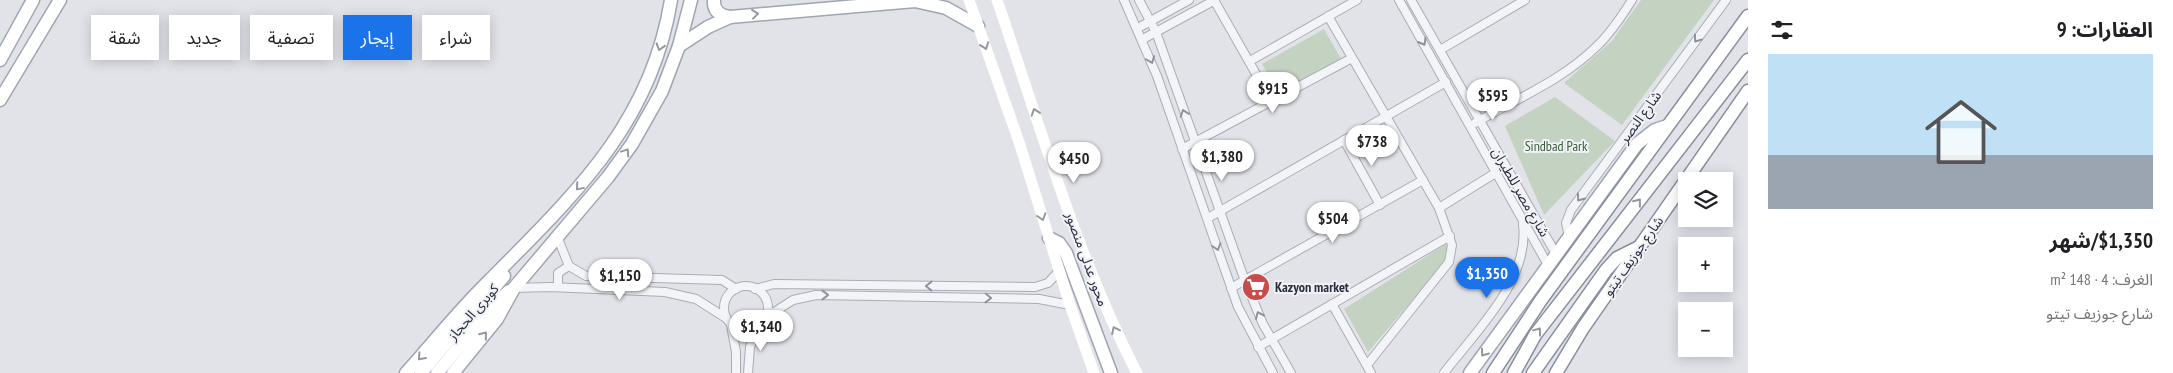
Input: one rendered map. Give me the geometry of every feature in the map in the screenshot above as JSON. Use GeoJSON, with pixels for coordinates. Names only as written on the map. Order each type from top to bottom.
{"type":"FeatureCollection","features":[{"type":"Feature","properties":{"kind":"main road"},"geometry":{"type":"LineString","coordinates":[[0,60],[33,0]]}},
{"type":"Feature","properties":{"kind":"main road"},"geometry":{"type":"LineString","coordinates":[[0,100],[60,0]]}},
{"type":"Feature","properties":{"kind":"main road"},"geometry":{"type":"LineString","coordinates":[[406,373],[600,162],[623,130],[642,95],[658,54],[671,0]]}},
{"type":"Feature","properties":{"kind":"main road"},"geometry":{"type":"LineString","coordinates":[[453,373],[497,319],[514,288],[608,177],[632,144],[662,91],[679,46],[690,0]]}},
{"type":"Feature","properties":{"kind":"main road"},"geometry":{"type":"LineString","coordinates":[[714,0],[715,9],[719,14],[730,18]]}},
{"type":"Feature","properties":{"kind":"main road","name":"محور عدلى منصور"},"geometry":{"type":"LineString","coordinates":[[969,0],[1019,142],[1070,305],[1094,373]]}},
{"type":"Feature","properties":{"kind":"main road","name":"محور عدلى منصور"},"geometry":{"type":"LineString","coordinates":[[997,0],[1083,252],[1108,315],[1137,373]]}},
{"type":"Feature","properties":{"kind":"main road"},"geometry":{"type":"LineString","coordinates":[[679,46],[708,27],[730,18],[897,1],[925,1],[946,8],[978,26]]}},
{"type":"Feature","properties":{"kind":"main road"},"geometry":{"type":"LineString","coordinates":[[1493,373],[1530,316],[1748,16]]}},
{"type":"Feature","properties":{"kind":"main road"},"geometry":{"type":"LineString","coordinates":[[1514,373],[1534,336],[1748,60]]}},
{"type":"Feature","properties":{"kind":"main road","name":"شارع جوزيف تيتو"},"geometry":{"type":"LineString","coordinates":[[1556,373],[1574,342],[1748,91]]}},
{"type":"Feature","properties":{"kind":"main road"},"geometry":{"type":"LineString","coordinates":[[1470,373],[1637,144],[1650,133],[1667,126]]}},
{"type":"Feature","properties":{"kind":"main road"},"geometry":{"type":"LineString","coordinates":[[1049,238],[1059,243],[1066,253],[1111,373]]}},
{"type":"Feature","properties":{"kind":"main road"},"geometry":{"type":"LineString","coordinates":[[1533,373],[1606,270],[1617,258],[1639,247]]}},
{"type":"Feature","properties":{"kind":"main road","name":"كوبرى الحجاز"},"geometry":{"type":"LineString","coordinates":[[421,373],[509,270],[522,249]]}},
{"type":"Feature","properties":{"kind":"main road","name":"كوبرى الحجاز"},"geometry":{"type":"LineString","coordinates":[[436,373],[500,299],[514,288]]}},
{"type":"Feature","properties":{"kind":"street"},"geometry":{"type":"LineString","coordinates":[[1124,0],[1138,28],[1208,218],[1231,288],[1258,347],[1273,373]]}},
{"type":"Feature","properties":{"kind":"street"},"geometry":{"type":"LineString","coordinates":[[1139,0],[1156,32],[1245,281],[1272,339],[1291,373]]}},
{"type":"Feature","properties":{"kind":"street"},"geometry":{"type":"LineString","coordinates":[[1138,28],[1189,0]]}},
{"type":"Feature","properties":{"kind":"street"},"geometry":{"type":"LineString","coordinates":[[1142,39],[1215,0],[1272,102]]}},
{"type":"Feature","properties":{"kind":"street"},"geometry":{"type":"LineString","coordinates":[[1250,61],[1357,0]]}},
{"type":"Feature","properties":{"kind":"street","name":"شارع مصر للطيران"},"geometry":{"type":"LineString","coordinates":[[1399,0],[1548,265]]}},
{"type":"Feature","properties":{"kind":"street","name":"شارع مصر للطيران"},"geometry":{"type":"LineString","coordinates":[[1411,0],[1556,254]]}},
{"type":"Feature","properties":{"kind":"street"},"geometry":{"type":"LineString","coordinates":[[1440,50],[1525,0]]}},
{"type":"Feature","properties":{"kind":"street"},"geometry":{"type":"LineString","coordinates":[[1469,126],[1544,84],[1590,52],[1618,22],[1632,0]]}},
{"type":"Feature","properties":{"kind":"street","name":"شارع النصر"},"geometry":{"type":"LineString","coordinates":[[1569,238],[1566,223],[1572,210],[1726,0]]}},
{"type":"Feature","properties":{"kind":"street"},"geometry":{"type":"LineString","coordinates":[[1328,16],[1439,208],[1450,236],[1452,254],[1450,262],[1367,365]]}},
{"type":"Feature","properties":{"kind":"street"},"geometry":{"type":"LineString","coordinates":[[1182,149],[1352,58]]}},
{"type":"Feature","properties":{"kind":"street"},"geometry":{"type":"LineString","coordinates":[[1208,218],[1446,82]]}},
{"type":"Feature","properties":{"kind":"street"},"geometry":{"type":"LineString","coordinates":[[1344,140],[1380,205]]}},
{"type":"Feature","properties":{"kind":"street"},"geometry":{"type":"LineString","coordinates":[[1439,208],[1496,172]]}},
{"type":"Feature","properties":{"kind":"street"},"geometry":{"type":"LineString","coordinates":[[1231,288],[1423,180]]}},
{"type":"Feature","properties":{"kind":"street"},"geometry":{"type":"LineString","coordinates":[[1444,373],[1515,278],[1523,250],[1523,219]]}},
{"type":"Feature","properties":{"kind":"street"},"geometry":{"type":"LineString","coordinates":[[557,236],[570,266],[577,272],[590,277],[722,280],[736,289]]}},
{"type":"Feature","properties":{"kind":"street"},"geometry":{"type":"LineString","coordinates":[[1258,347],[1450,236]]}},
{"type":"Feature","properties":{"kind":"street"},"geometry":{"type":"LineString","coordinates":[[558,287],[558,273],[570,266]]}},
{"type":"Feature","properties":{"kind":"street"},"geometry":{"type":"LineString","coordinates":[[755,289],[774,284],[1031,288],[1044,285],[1059,271]]}},
{"type":"Feature","properties":{"kind":"street"},"geometry":{"type":"LineString","coordinates":[[1044,285],[1048,293],[1046,300]]}},
{"type":"Feature","properties":{"kind":"street"},"geometry":{"type":"LineString","coordinates":[[726,318],[724,303],[728,295],[736,289],[746,286],[755,289],[766,299],[768,309],[765,318]]}},
{"type":"Feature","properties":{"kind":"street"},"geometry":{"type":"LineString","coordinates":[[514,288],[558,287],[675,293],[696,299],[726,318],[732,325],[744,330],[758,327]]}},
{"type":"Feature","properties":{"kind":"street"},"geometry":{"type":"LineString","coordinates":[[748,373],[750,347],[758,327],[765,318],[793,300],[816,295],[1046,300],[1070,305]]}},
{"type":"Feature","properties":{"kind":"street"},"geometry":{"type":"LineString","coordinates":[[1332,304],[1371,373]]}},
{"type":"Feature","properties":{"kind":"street"},"geometry":{"type":"LineString","coordinates":[[732,325],[736,352],[736,373]]}},
{"type":"Feature","properties":{"kind":"green space"},"geometry":{"type":"Polygon","coordinates":[[[1641,0],[1714,0],[1622,125],[1564,83],[1612,41],[1641,0]]]}},
{"type":"Feature","properties":{"kind":"green space"},"geometry":{"type":"Polygon","coordinates":[[[1324,29],[1341,59],[1279,93],[1262,64],[1324,29]]]}},
{"type":"Feature","properties":{"kind":"green space","name":"Sindbad Park"},"geometry":{"type":"Polygon","coordinates":[[[1555,97],[1615,141],[1544,215],[1505,126],[1555,97]]]}},
{"type":"Feature","properties":{"kind":"green space"},"geometry":{"type":"Polygon","coordinates":[[[1446,244],[1449,257],[1368,352],[1344,309],[1446,244]]]}},
{"type":"Feature","properties":{"kind":"place","name":"Kazyon market"},"geometry":{"type":"Point","coordinates":[1256,287]}}]}
